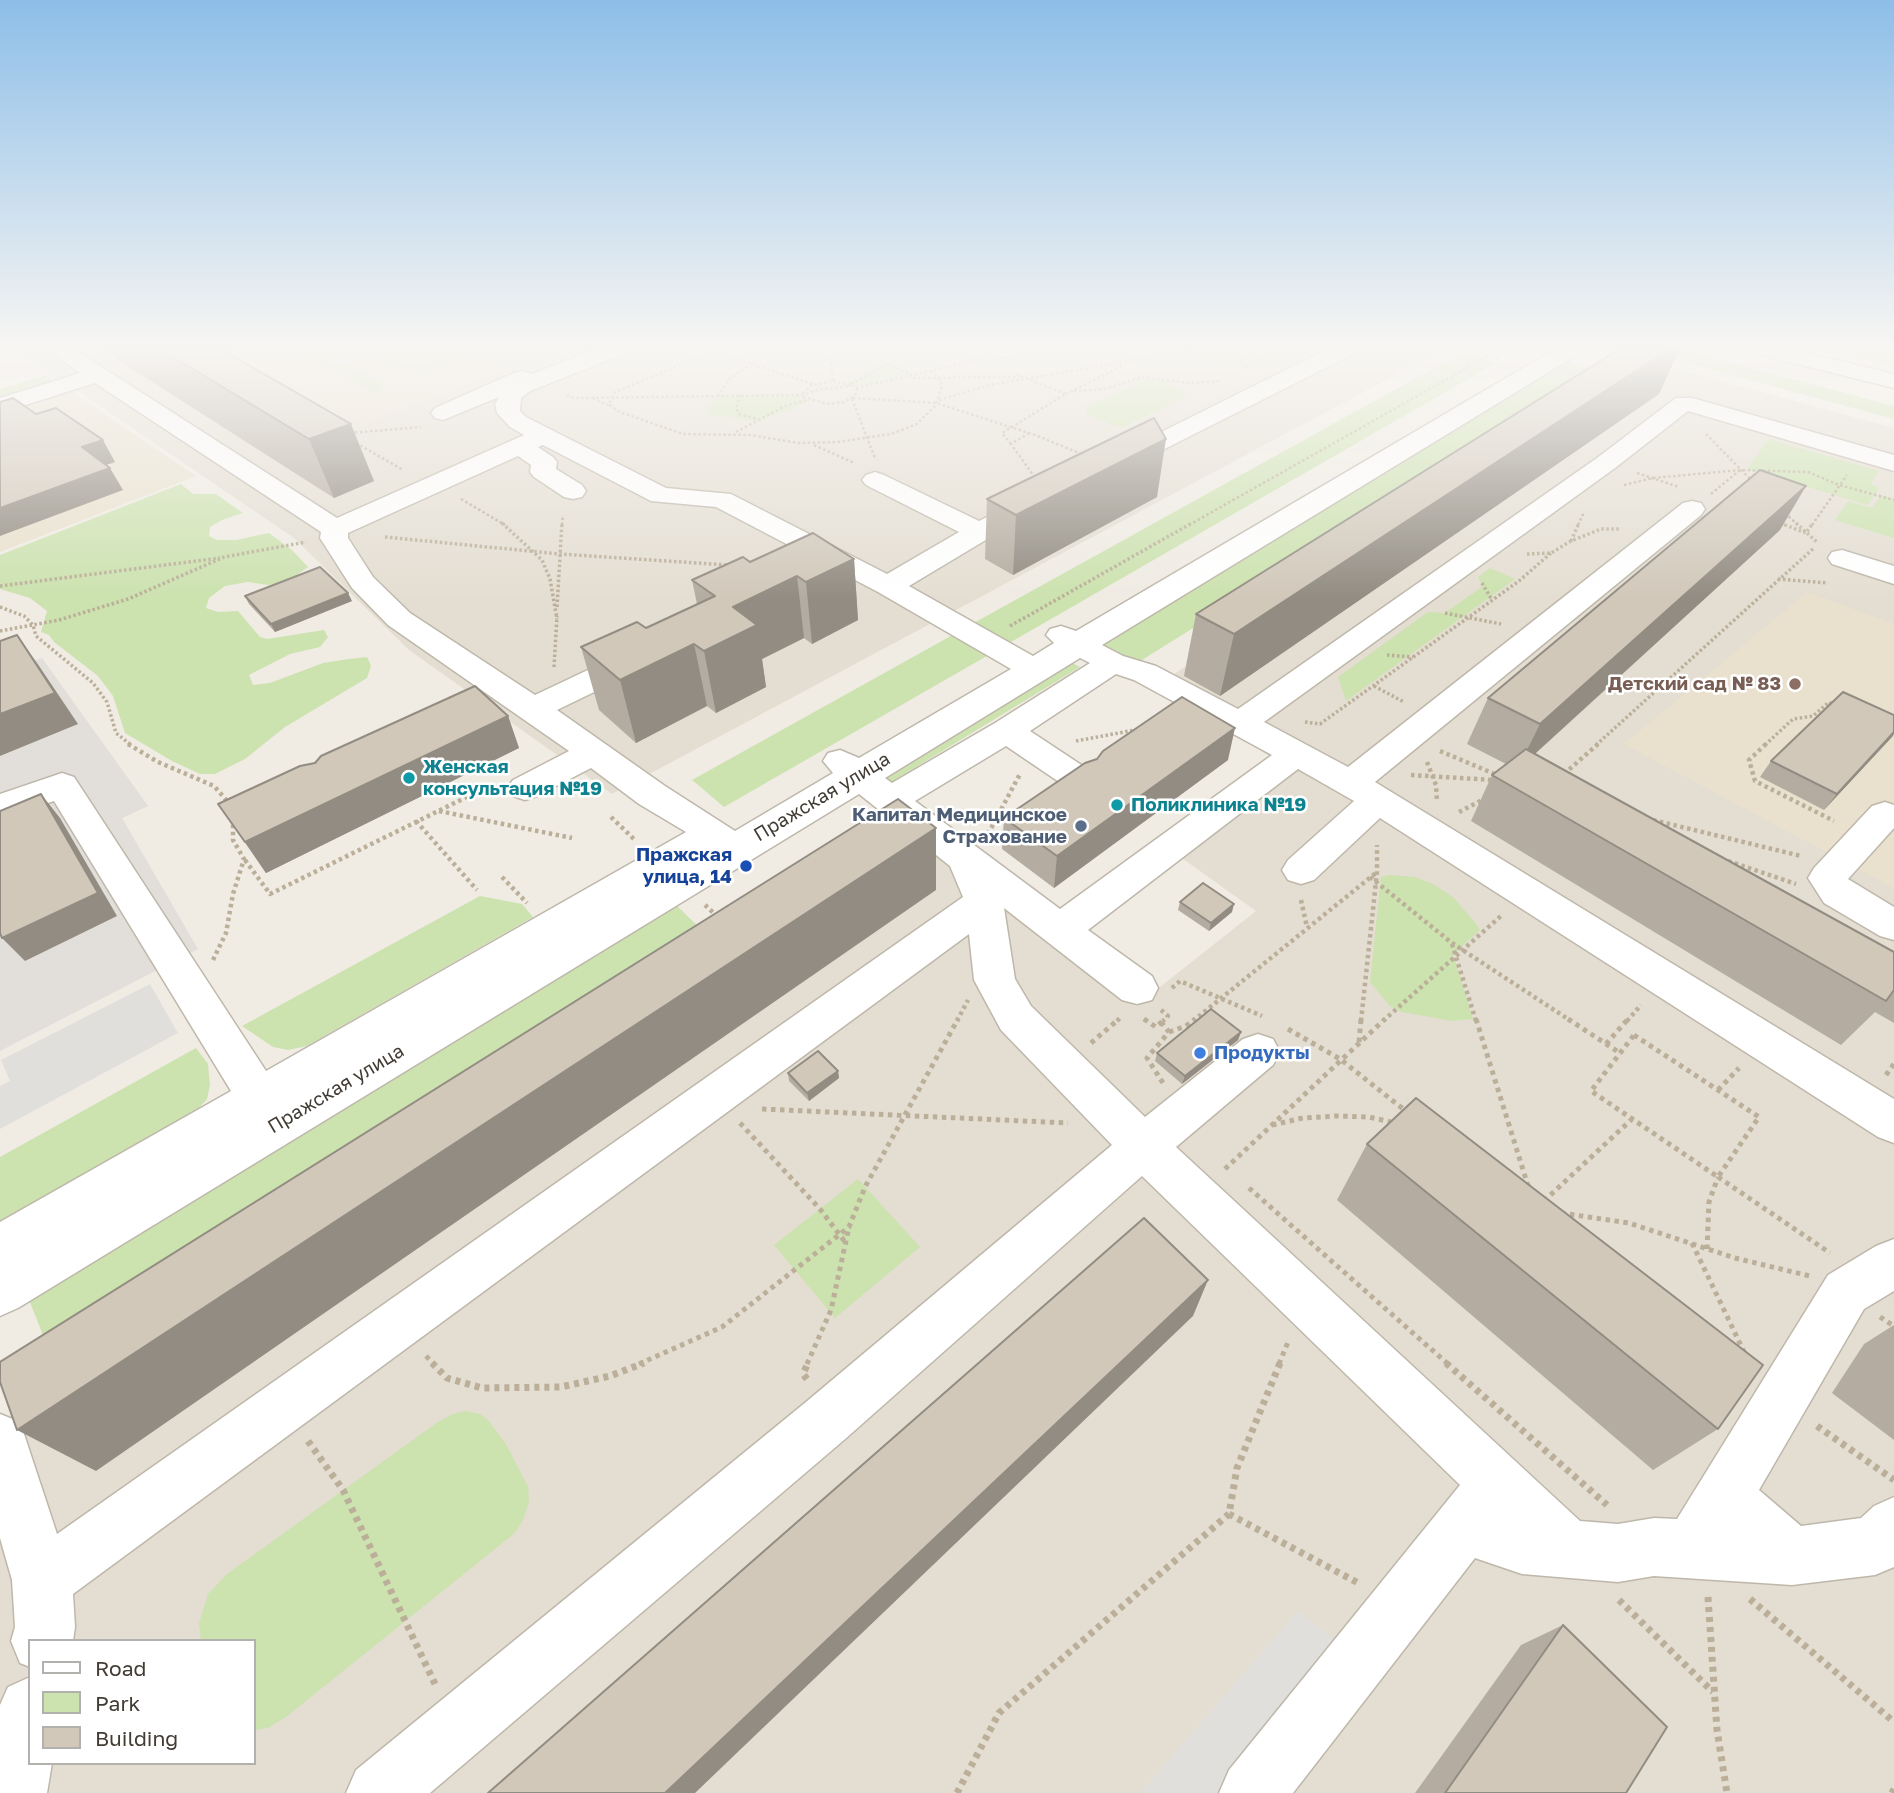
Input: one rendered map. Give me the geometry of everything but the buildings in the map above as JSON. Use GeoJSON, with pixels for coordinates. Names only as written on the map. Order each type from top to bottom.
{"type":"FeatureCollection","features":[{"type":"Feature","properties":{"kind":"street"},"geometry":{"type":"LineString","coordinates":[[177,432],[322,535],[334,538],[362,582],[399,619],[595,752],[652,795],[724,841]]}},
{"type":"Feature","properties":{"kind":"street"},"geometry":{"type":"LineString","coordinates":[[538,432],[660,495],[722,500],[888,586],[1012,655]]}},
{"type":"Feature","properties":{"kind":"street"},"geometry":{"type":"LineString","coordinates":[[1104,470],[1181,432]]}},
{"type":"Feature","properties":{"kind":"street","name":"Пражская улица"},"geometry":{"type":"LineString","coordinates":[[1067,639],[1406,432]]}},
{"type":"Feature","properties":{"kind":"street","name":"Пражская улица"},"geometry":{"type":"LineString","coordinates":[[0,1250],[266,1112],[724,841],[862,779],[1012,655],[1067,639],[1427,432]]}},
{"type":"Feature","properties":{"kind":"street"},"geometry":{"type":"LineString","coordinates":[[1246,719],[1559,497],[1646,432]]}},
{"type":"Feature","properties":{"kind":"street"},"geometry":{"type":"LineString","coordinates":[[1784,432],[1894,463]]}},
{"type":"Feature","properties":{"kind":"street"},"geometry":{"type":"LineString","coordinates":[[322,535],[544,435]]}},
{"type":"Feature","properties":{"kind":"street"},"geometry":{"type":"LineString","coordinates":[[520,446],[544,462],[542,472],[568,498]]}},
{"type":"Feature","properties":{"kind":"street"},"geometry":{"type":"LineString","coordinates":[[878,477],[979,532]]}},
{"type":"Feature","properties":{"kind":"street"},"geometry":{"type":"LineString","coordinates":[[888,586],[979,532],[1057,493]]}},
{"type":"Feature","properties":{"kind":"street"},"geometry":{"type":"LineString","coordinates":[[1301,870],[1366,784],[1669,518]]}},
{"type":"Feature","properties":{"kind":"street"},"geometry":{"type":"LineString","coordinates":[[1830,551],[1894,575]]}},
{"type":"Feature","properties":{"kind":"street"},"geometry":{"type":"LineString","coordinates":[[804,578],[841,561]]}},
{"type":"Feature","properties":{"kind":"street"},"geometry":{"type":"LineString","coordinates":[[1067,639],[1112,663],[1145,673],[1246,719],[1296,754],[1366,784],[1526,893],[1894,1123]]}},
{"type":"Feature","properties":{"kind":"street"},"geometry":{"type":"LineString","coordinates":[[533,709],[647,654],[662,679]]}},
{"type":"Feature","properties":{"kind":"street"},"geometry":{"type":"LineString","coordinates":[[862,779],[1007,731],[1112,663]]}},
{"type":"Feature","properties":{"kind":"street"},"geometry":{"type":"LineString","coordinates":[[461,702],[498,685]]}},
{"type":"Feature","properties":{"kind":"street"},"geometry":{"type":"LineString","coordinates":[[1007,731],[1080,780]]}},
{"type":"Feature","properties":{"kind":"street"},"geometry":{"type":"LineString","coordinates":[[526,788],[595,752]]}},
{"type":"Feature","properties":{"kind":"street"},"geometry":{"type":"LineString","coordinates":[[1060,929],[1296,754]]}},
{"type":"Feature","properties":{"kind":"street"},"geometry":{"type":"LineString","coordinates":[[862,779],[1060,929],[1144,1001]]}},
{"type":"Feature","properties":{"kind":"street"},"geometry":{"type":"LineString","coordinates":[[2,802],[62,785],[266,1112]]}},
{"type":"Feature","properties":{"kind":"street"},"geometry":{"type":"LineString","coordinates":[[1875,826],[1836,881],[1894,925]]}},
{"type":"Feature","properties":{"kind":"street"},"geometry":{"type":"LineString","coordinates":[[965,858],[984,902],[995,980],[1007,1005],[1039,1022],[1065,1066],[1161,1148],[1304,1300],[1481,1504],[1522,1545],[1685,1562],[1791,1556],[1875,1546],[1894,1526]]}},
{"type":"Feature","properties":{"kind":"street"},"geometry":{"type":"LineString","coordinates":[[42,1580],[401,1321],[793,1053],[984,902]]}},
{"type":"Feature","properties":{"kind":"street"},"geometry":{"type":"LineString","coordinates":[[379,1793],[832,1414],[1161,1148],[1270,1033]]}},
{"type":"Feature","properties":{"kind":"street","name":"Пражская улица"},"geometry":{"type":"LineString","coordinates":[[0,1291],[266,1112]]}},
{"type":"Feature","properties":{"kind":"street"},"geometry":{"type":"LineString","coordinates":[[1685,1562],[1780,1401],[1869,1278]]}},
{"type":"Feature","properties":{"kind":"street"},"geometry":{"type":"LineString","coordinates":[[0,1442],[42,1580],[42,1639]]}},
{"type":"Feature","properties":{"kind":"street"},"geometry":{"type":"LineString","coordinates":[[1723,1496],[1791,1556]]}},
{"type":"Feature","properties":{"kind":"street"},"geometry":{"type":"LineString","coordinates":[[1252,1793],[1481,1504]]}},
{"type":"Feature","properties":{"kind":"street"},"geometry":{"type":"LineString","coordinates":[[0,1710],[28,1689]]}},
{"type":"Feature","properties":{"kind":"street"},"geometry":{"type":"LineString","coordinates":[[14,1793],[28,1720]]}},
{"type":"Feature","properties":{"kind":"path"},"geometry":{"type":"LineString","coordinates":[[669,432],[693,435],[730,434],[811,443],[867,439],[894,432]]}},
{"type":"Feature","properties":{"kind":"path"},"geometry":{"type":"LineString","coordinates":[[730,434],[738,432]]}},
{"type":"Feature","properties":{"kind":"path"},"geometry":{"type":"LineString","coordinates":[[864,432],[878,477]]}},
{"type":"Feature","properties":{"kind":"path"},"geometry":{"type":"LineString","coordinates":[[1004,432],[1002,433],[1040,484],[1057,493]]}},
{"type":"Feature","properties":{"kind":"path"},"geometry":{"type":"LineString","coordinates":[[1025,432],[1104,470]]}},
{"type":"Feature","properties":{"kind":"path"},"geometry":{"type":"LineString","coordinates":[[1012,655],[1368,432]]}},
{"type":"Feature","properties":{"kind":"path"},"geometry":{"type":"LineString","coordinates":[[1705,432],[1760,488]]}},
{"type":"Feature","properties":{"kind":"path"},"geometry":{"type":"LineString","coordinates":[[1011,444],[1029,433]]}},
{"type":"Feature","properties":{"kind":"path"},"geometry":{"type":"LineString","coordinates":[[342,434],[406,472]]}},
{"type":"Feature","properties":{"kind":"path"},"geometry":{"type":"LineString","coordinates":[[811,443],[878,477]]}},
{"type":"Feature","properties":{"kind":"path"},"geometry":{"type":"LineString","coordinates":[[1246,719],[1320,724],[1571,541],[1601,529],[1669,518],[1740,470]]}},
{"type":"Feature","properties":{"kind":"path"},"geometry":{"type":"LineString","coordinates":[[1559,497],[1653,478],[1740,470],[1808,472],[1839,485],[1894,500]]}},
{"type":"Feature","properties":{"kind":"path"},"geometry":{"type":"LineString","coordinates":[[1806,533],[1839,485]]}},
{"type":"Feature","properties":{"kind":"path"},"geometry":{"type":"LineString","coordinates":[[452,495],[491,515],[535,552],[545,565],[557,619]]}},
{"type":"Feature","properties":{"kind":"path"},"geometry":{"type":"LineString","coordinates":[[553,679],[560,554],[568,498]]}},
{"type":"Feature","properties":{"kind":"path"},"geometry":{"type":"LineString","coordinates":[[1561,777],[1830,551],[1779,507]]}},
{"type":"Feature","properties":{"kind":"path"},"geometry":{"type":"LineString","coordinates":[[0,586],[225,557],[322,535]]}},
{"type":"Feature","properties":{"kind":"path"},"geometry":{"type":"LineString","coordinates":[[376,536],[535,552],[738,565]]}},
{"type":"Feature","properties":{"kind":"path"},"geometry":{"type":"LineString","coordinates":[[1477,555],[1552,553]]}},
{"type":"Feature","properties":{"kind":"path"},"geometry":{"type":"LineString","coordinates":[[0,631],[60,620],[128,599],[225,557]]}},
{"type":"Feature","properties":{"kind":"path"},"geometry":{"type":"LineString","coordinates":[[550,581],[558,581]]}},
{"type":"Feature","properties":{"kind":"path"},"geometry":{"type":"LineString","coordinates":[[0,607],[24,616],[33,625],[36,636],[93,683],[107,702],[116,733],[122,740],[158,762],[214,786],[233,808]]}},
{"type":"Feature","properties":{"kind":"path"},"geometry":{"type":"LineString","coordinates":[[1401,610],[1470,616],[1536,634]]}},
{"type":"Feature","properties":{"kind":"path"},"geometry":{"type":"LineString","coordinates":[[1840,708],[1829,702],[1813,716],[1793,719],[1749,760],[1755,781],[1875,826]]}},
{"type":"Feature","properties":{"kind":"path"},"geometry":{"type":"LineString","coordinates":[[1415,740],[1433,777],[1438,831]]}},
{"type":"Feature","properties":{"kind":"path"},"geometry":{"type":"LineString","coordinates":[[1359,1043],[1377,872],[1366,784],[1433,777],[1501,778],[1415,740]]}},
{"type":"Feature","properties":{"kind":"path"},"geometry":{"type":"LineString","coordinates":[[233,818],[233,840],[270,894],[500,780],[526,788]]}},
{"type":"Feature","properties":{"kind":"path"},"geometry":{"type":"LineString","coordinates":[[1438,831],[1488,797]]}},
{"type":"Feature","properties":{"kind":"path"},"geometry":{"type":"LineString","coordinates":[[438,811],[572,838]]}},
{"type":"Feature","properties":{"kind":"path"},"geometry":{"type":"LineString","coordinates":[[611,817],[629,834]]}},
{"type":"Feature","properties":{"kind":"path"},"geometry":{"type":"LineString","coordinates":[[1648,819],[1810,858],[1836,881]]}},
{"type":"Feature","properties":{"kind":"path"},"geometry":{"type":"LineString","coordinates":[[416,821],[477,890]]}},
{"type":"Feature","properties":{"kind":"path"},"geometry":{"type":"LineString","coordinates":[[195,995],[226,933],[244,859]]}},
{"type":"Feature","properties":{"kind":"path"},"geometry":{"type":"LineString","coordinates":[[1725,859],[1798,884],[1836,881]]}},
{"type":"Feature","properties":{"kind":"path"},"geometry":{"type":"LineString","coordinates":[[1235,1177],[1224,1169],[1161,1148],[1165,1085],[1147,1058],[1169,1032],[1186,1026],[1222,999],[1377,872]]}},
{"type":"Feature","properties":{"kind":"path"},"geometry":{"type":"LineString","coordinates":[[502,877],[520,896]]}},
{"type":"Feature","properties":{"kind":"path"},"geometry":{"type":"LineString","coordinates":[[1370,877],[1452,943],[1620,1053]]}},
{"type":"Feature","properties":{"kind":"path"},"geometry":{"type":"LineString","coordinates":[[1224,1169],[1340,1059],[1526,893]]}},
{"type":"Feature","properties":{"kind":"path"},"geometry":{"type":"LineString","coordinates":[[696,897],[721,920]]}},
{"type":"Feature","properties":{"kind":"path"},"geometry":{"type":"LineString","coordinates":[[1452,943],[1530,1190]]}},
{"type":"Feature","properties":{"kind":"path"},"geometry":{"type":"LineString","coordinates":[[1606,1044],[1664,978]]}},
{"type":"Feature","properties":{"kind":"path"},"geometry":{"type":"LineString","coordinates":[[832,1414],[803,1374],[831,1310],[849,1227],[865,1187],[966,1001],[995,980]]}},
{"type":"Feature","properties":{"kind":"path"},"geometry":{"type":"LineString","coordinates":[[1065,1066],[1144,1001],[1180,981],[1222,999],[1270,1033],[1340,1059],[1412,1115]]}},
{"type":"Feature","properties":{"kind":"path"},"geometry":{"type":"LineString","coordinates":[[1144,1001],[1168,1016],[1156,1027],[1144,1001]]}},
{"type":"Feature","properties":{"kind":"path"},"geometry":{"type":"LineString","coordinates":[[1161,1022],[1169,1032]]}},
{"type":"Feature","properties":{"kind":"path"},"geometry":{"type":"LineString","coordinates":[[1707,1249],[1709,1202],[1718,1177],[1759,1117],[1633,1035],[1591,1090],[1632,1119],[1718,1177],[1869,1278],[1894,1326]]}},
{"type":"Feature","properties":{"kind":"path"},"geometry":{"type":"LineString","coordinates":[[720,1102],[1076,1124]]}},
{"type":"Feature","properties":{"kind":"path"},"geometry":{"type":"LineString","coordinates":[[720,1102],[820,1209],[846,1243]]}},
{"type":"Feature","properties":{"kind":"path"},"geometry":{"type":"LineString","coordinates":[[1272,1125],[1303,1118],[1336,1116],[1368,1117],[1399,1124]]}},
{"type":"Feature","properties":{"kind":"path"},"geometry":{"type":"LineString","coordinates":[[1538,1207],[1632,1119]]}},
{"type":"Feature","properties":{"kind":"path"},"geometry":{"type":"LineString","coordinates":[[1246,1185],[1685,1562],[1714,1693],[1727,1793]]}},
{"type":"Feature","properties":{"kind":"path"},"geometry":{"type":"LineString","coordinates":[[1556,1212],[1629,1223],[1707,1249],[1818,1278],[1869,1278]]}},
{"type":"Feature","properties":{"kind":"path"},"geometry":{"type":"LineString","coordinates":[[401,1321],[447,1378],[482,1388],[561,1387],[634,1367],[722,1327],[849,1227]]}},
{"type":"Feature","properties":{"kind":"path"},"geometry":{"type":"LineString","coordinates":[[1692,1243],[1758,1380],[1780,1401],[1894,1480]]}},
{"type":"Feature","properties":{"kind":"path"},"geometry":{"type":"LineString","coordinates":[[957,1793],[999,1713],[1229,1514],[1237,1468],[1304,1300]]}},
{"type":"Feature","properties":{"kind":"path"},"geometry":{"type":"LineString","coordinates":[[282,1406],[344,1490],[456,1730]]}},
{"type":"Feature","properties":{"kind":"path"},"geometry":{"type":"LineString","coordinates":[[1229,1514],[1401,1605]]}},
{"type":"Feature","properties":{"kind":"path"},"geometry":{"type":"LineString","coordinates":[[1746,1596],[1894,1722]]}},
{"type":"Feature","properties":{"kind":"path"},"geometry":{"type":"LineString","coordinates":[[1617,1597],[1714,1693]]}},
{"type":"Feature","properties":{"kind":"shaded area"},"geometry":{"type":"Polygon","coordinates":[[[0,432],[131,432],[196,476],[0,552],[0,432]]]}},
{"type":"Feature","properties":{"kind":"shaded area"},"geometry":{"type":"Polygon","coordinates":[[[138,432],[1290,432],[612,794],[409,650],[294,538],[138,432]]]}},
{"type":"Feature","properties":{"kind":"shaded area"},"geometry":{"type":"Polygon","coordinates":[[[1541,432],[1894,432],[1894,1793],[0,1793],[0,1436],[926,835],[1136,1006],[1256,911],[1179,856],[1282,764],[1156,686],[1541,432]]]}},
{"type":"Feature","properties":{"kind":"shaded area","name":"Детский сад № 83"},"geometry":{"type":"Polygon","coordinates":[[[1807,592],[1894,624],[1894,888],[1624,744],[1807,592]]]}},
{"type":"Feature","properties":{"kind":"shaded area"},"geometry":{"type":"Polygon","coordinates":[[[42,658],[148,806],[122,818],[198,949],[0,1051],[0,674],[42,658]]]}},
{"type":"Feature","properties":{"kind":"shaded area"},"geometry":{"type":"Polygon","coordinates":[[[150,984],[178,1033],[0,1129],[0,1086],[10,1081],[1,1060],[150,984]]]}},
{"type":"Feature","properties":{"kind":"shaded area"},"geometry":{"type":"Polygon","coordinates":[[[1298,1611],[1339,1643],[1216,1793],[1140,1793],[1298,1611]]]}},
{"type":"Feature","properties":{"kind":"green space"},"geometry":{"type":"Polygon","coordinates":[[[1319,432],[1377,432],[1011,642],[972,624],[1319,432]]]}},
{"type":"Feature","properties":{"kind":"green space"},"geometry":{"type":"Polygon","coordinates":[[[1445,432],[1507,432],[1134,665],[1094,643],[1445,432]]]}},
{"type":"Feature","properties":{"kind":"green space"},"geometry":{"type":"Polygon","coordinates":[[[1769,439],[1879,471],[1871,484],[1879,488],[1868,505],[1747,469],[1769,439]]]}},
{"type":"Feature","properties":{"kind":"green space"},"geometry":{"type":"Polygon","coordinates":[[[181,484],[193,494],[216,494],[243,513],[210,527],[209,536],[217,540],[236,540],[269,533],[292,550],[308,567],[287,582],[268,585],[248,582],[225,586],[209,598],[206,608],[218,612],[238,611],[260,637],[267,639],[324,630],[328,637],[320,647],[290,654],[249,675],[253,685],[270,683],[323,663],[367,657],[371,666],[367,678],[285,727],[245,759],[215,774],[200,774],[125,733],[113,696],[98,676],[54,642],[49,635],[41,632],[47,611],[30,598],[0,589],[0,555],[181,484]]]}},
{"type":"Feature","properties":{"kind":"green space"},"geometry":{"type":"Polygon","coordinates":[[[1881,495],[1894,499],[1894,538],[1835,520],[1848,501],[1872,508],[1881,495]]]}},
{"type":"Feature","properties":{"kind":"green space"},"geometry":{"type":"Polygon","coordinates":[[[1490,568],[1515,579],[1346,701],[1338,677],[1428,612],[1445,613],[1483,586],[1478,577],[1490,568]]]}},
{"type":"Feature","properties":{"kind":"green space"},"geometry":{"type":"Polygon","coordinates":[[[958,632],[992,653],[724,807],[692,780],[958,632]]]}},
{"type":"Feature","properties":{"kind":"green space"},"geometry":{"type":"Polygon","coordinates":[[[1067,660],[1080,667],[885,786],[874,778],[1067,660]]]}},
{"type":"Feature","properties":{"kind":"green space"},"geometry":{"type":"Polygon","coordinates":[[[1381,877],[1415,877],[1433,884],[1454,898],[1480,930],[1453,954],[1473,1019],[1452,1021],[1402,1012],[1390,1006],[1370,982],[1381,877]]]}},
{"type":"Feature","properties":{"kind":"green space"},"geometry":{"type":"Polygon","coordinates":[[[480,896],[522,904],[533,917],[307,1046],[288,1050],[273,1047],[242,1026],[480,896]]]}},
{"type":"Feature","properties":{"kind":"green space"},"geometry":{"type":"Polygon","coordinates":[[[673,902],[709,937],[50,1353],[26,1292],[673,902]]]}},
{"type":"Feature","properties":{"kind":"green space"},"geometry":{"type":"Polygon","coordinates":[[[196,1048],[208,1064],[210,1085],[207,1099],[195,1112],[0,1224],[0,1157],[196,1048]]]}},
{"type":"Feature","properties":{"kind":"green space"},"geometry":{"type":"Polygon","coordinates":[[[858,1179],[920,1247],[835,1318],[774,1245],[858,1179]]]}},
{"type":"Feature","properties":{"kind":"green space"},"geometry":{"type":"Polygon","coordinates":[[[466,1411],[480,1414],[488,1420],[507,1446],[528,1487],[529,1501],[524,1518],[515,1533],[286,1717],[268,1728],[256,1730],[256,1639],[201,1639],[199,1623],[208,1594],[227,1574],[452,1414],[466,1411]]]}},
{"type":"Feature","properties":{"kind":"place","name":"Детский сад № 83"},"geometry":{"type":"Point","coordinates":[1795,684]}},
{"type":"Feature","properties":{"kind":"place","name":"Женская консультация №19"},"geometry":{"type":"Point","coordinates":[409,778]}},
{"type":"Feature","properties":{"kind":"place","name":"Поликлиника №19"},"geometry":{"type":"Point","coordinates":[1117,805]}},
{"type":"Feature","properties":{"kind":"place","name":"Капитал Медицинское Страхование"},"geometry":{"type":"Point","coordinates":[1081,826]}},
{"type":"Feature","properties":{"kind":"place","name":"Пражская улица, 14"},"geometry":{"type":"Point","coordinates":[746,866]}},
{"type":"Feature","properties":{"kind":"place","name":"Продукты"},"geometry":{"type":"Point","coordinates":[1200,1053]}}]}
